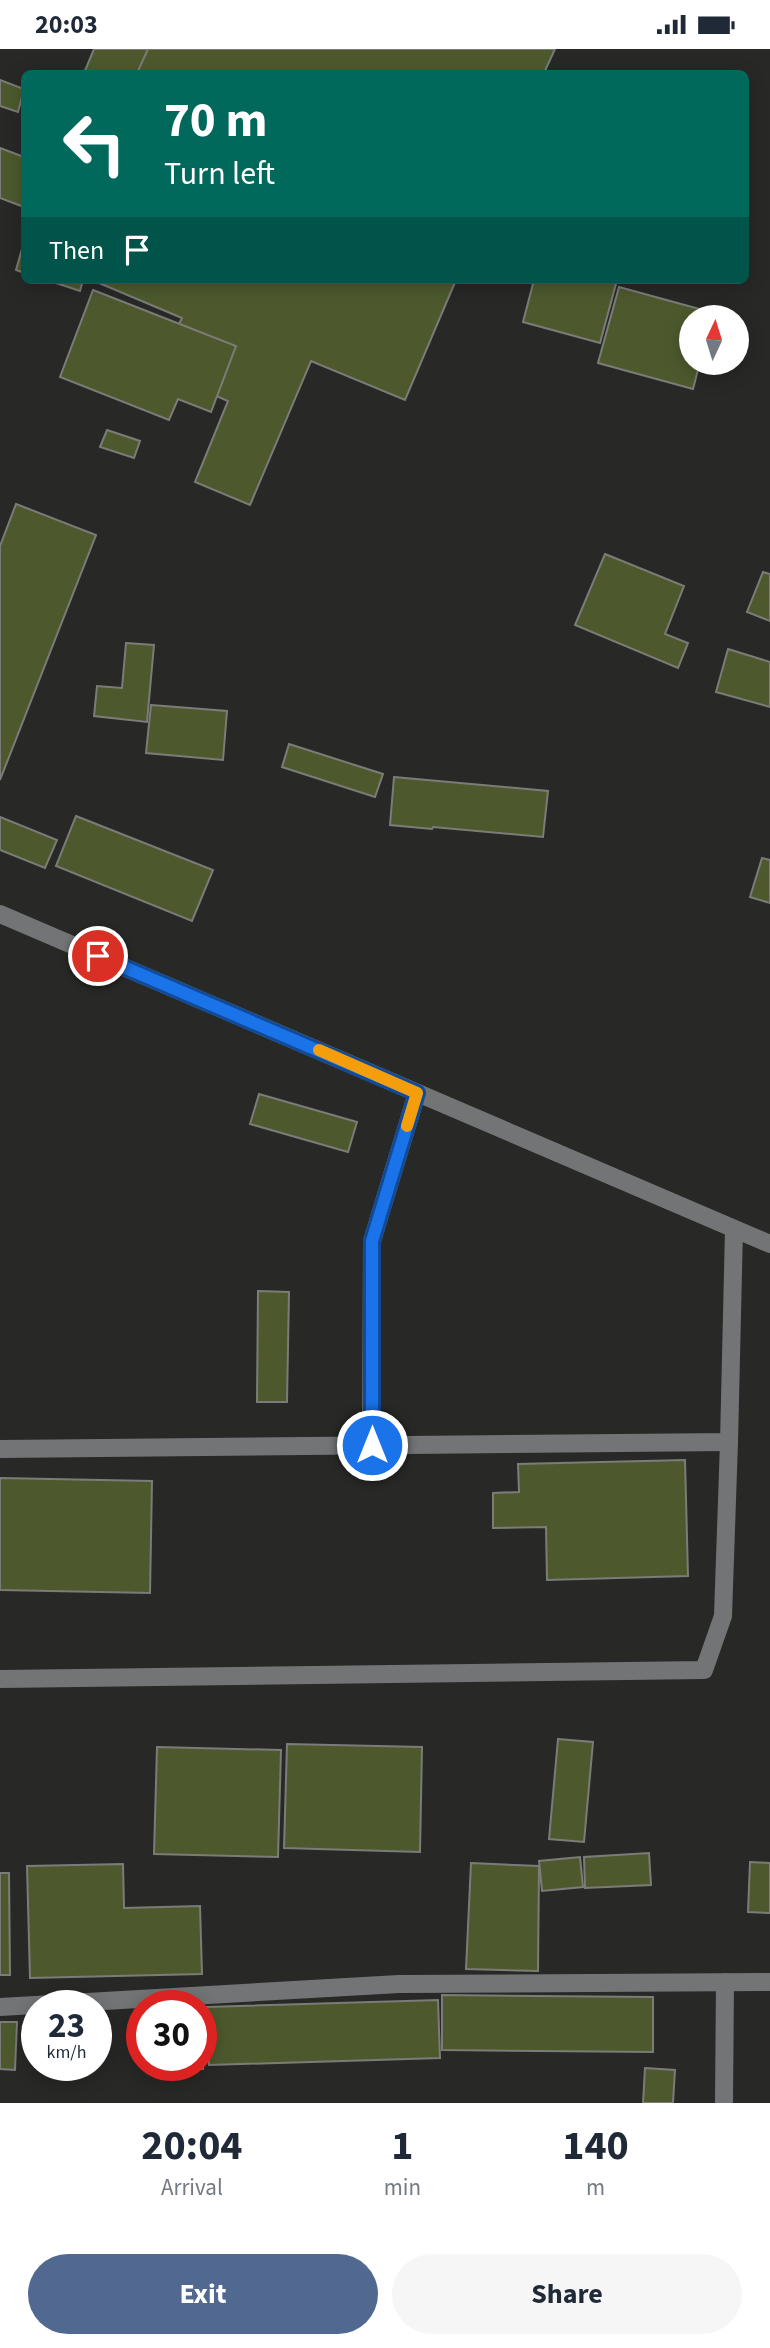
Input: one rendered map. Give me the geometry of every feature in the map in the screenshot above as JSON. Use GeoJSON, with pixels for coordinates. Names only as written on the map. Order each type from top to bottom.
{"type":"FeatureCollection","features":[{"type":"Feature","properties":{"kind":"street"},"geometry":{"type":"LineString","coordinates":[[0,914],[770,1244]]}},
{"type":"Feature","properties":{"kind":"street"},"geometry":{"type":"LineString","coordinates":[[372,1445],[372,1241],[417,1093]]}},
{"type":"Feature","properties":{"kind":"street"},"geometry":{"type":"LineString","coordinates":[[0,1679],[704,1670],[723,1616],[734,1229]]}},
{"type":"Feature","properties":{"kind":"street"},"geometry":{"type":"LineString","coordinates":[[0,1449],[729,1442]]}},
{"type":"Feature","properties":{"kind":"street"},"geometry":{"type":"LineString","coordinates":[[724,2103],[725,1982]]}},
{"type":"Feature","properties":{"kind":"street"},"geometry":{"type":"LineString","coordinates":[[0,2007],[399,1984],[770,1982]]}},
{"type":"Feature","properties":{"kind":"building"},"geometry":{"type":"Polygon","coordinates":[[[94,49],[157,49],[179,57],[174,70],[85,70],[94,49]]]}},
{"type":"Feature","properties":{"kind":"building"},"geometry":{"type":"Polygon","coordinates":[[[148,49],[555,49],[545,70],[138,70],[148,49]]]}},
{"type":"Feature","properties":{"kind":"building"},"geometry":{"type":"Polygon","coordinates":[[[0,80],[21,88],[18,112],[0,106],[0,80]]]}},
{"type":"Feature","properties":{"kind":"building"},"geometry":{"type":"Polygon","coordinates":[[[0,148],[21,156],[21,206],[0,198],[0,148]]]}},
{"type":"Feature","properties":{"kind":"building"},"geometry":{"type":"Polygon","coordinates":[[[21,252],[21,272],[16,270],[21,252]]]}},
{"type":"Feature","properties":{"kind":"building"},"geometry":{"type":"Polygon","coordinates":[[[59,284],[82,284],[80,291],[59,284]]]}},
{"type":"Feature","properties":{"kind":"building"},"geometry":{"type":"Polygon","coordinates":[[[101,284],[454,284],[405,400],[311,361],[250,505],[195,482],[228,401],[195,387],[214,344],[177,328],[182,318],[101,284]]]}},
{"type":"Feature","properties":{"kind":"building"},"geometry":{"type":"Polygon","coordinates":[[[533,284],[616,284],[600,343],[523,322],[533,284]]]}},
{"type":"Feature","properties":{"kind":"building"},"geometry":{"type":"Polygon","coordinates":[[[619,287],[685,305],[679,305],[679,375],[697,375],[693,389],[598,363],[619,287]]]}},
{"type":"Feature","properties":{"kind":"building"},"geometry":{"type":"Polygon","coordinates":[[[93,290],[236,346],[211,412],[178,399],[169,420],[60,377],[93,290]]]}},
{"type":"Feature","properties":{"kind":"building"},"geometry":{"type":"Polygon","coordinates":[[[107,430],[140,441],[134,458],[100,447],[107,430]]]}},
{"type":"Feature","properties":{"kind":"building"},"geometry":{"type":"Polygon","coordinates":[[[16,504],[96,535],[0,780],[0,546],[16,504]]]}},
{"type":"Feature","properties":{"kind":"building"},"geometry":{"type":"Polygon","coordinates":[[[605,554],[684,586],[665,634],[688,643],[678,668],[575,625],[605,554]]]}},
{"type":"Feature","properties":{"kind":"building"},"geometry":{"type":"Polygon","coordinates":[[[763,572],[770,574],[770,621],[747,612],[763,572]]]}},
{"type":"Feature","properties":{"kind":"building"},"geometry":{"type":"Polygon","coordinates":[[[126,643],[154,645],[147,722],[94,716],[97,686],[122,688],[126,643]]]}},
{"type":"Feature","properties":{"kind":"building"},"geometry":{"type":"Polygon","coordinates":[[[728,649],[770,662],[770,707],[716,692],[728,649]]]}},
{"type":"Feature","properties":{"kind":"building"},"geometry":{"type":"Polygon","coordinates":[[[151,705],[227,711],[223,760],[146,753],[151,705]]]}},
{"type":"Feature","properties":{"kind":"building"},"geometry":{"type":"Polygon","coordinates":[[[289,744],[383,774],[375,797],[282,767],[289,744]]]}},
{"type":"Feature","properties":{"kind":"building"},"geometry":{"type":"Polygon","coordinates":[[[394,777],[548,791],[543,837],[390,825],[394,777]]]}},
{"type":"Feature","properties":{"kind":"building"},"geometry":{"type":"Polygon","coordinates":[[[76,816],[213,870],[192,921],[56,866],[76,816]]]}},
{"type":"Feature","properties":{"kind":"building"},"geometry":{"type":"Polygon","coordinates":[[[0,817],[57,840],[45,868],[0,850],[0,817]]]}},
{"type":"Feature","properties":{"kind":"building"},"geometry":{"type":"Polygon","coordinates":[[[762,858],[770,860],[770,903],[750,897],[762,858]]]}},
{"type":"Feature","properties":{"kind":"building"},"geometry":{"type":"Polygon","coordinates":[[[259,1094],[357,1122],[348,1152],[250,1124],[259,1094]]]}},
{"type":"Feature","properties":{"kind":"building"},"geometry":{"type":"Polygon","coordinates":[[[258,1291],[289,1292],[287,1402],[257,1402],[258,1291]]]}},
{"type":"Feature","properties":{"kind":"building"},"geometry":{"type":"Polygon","coordinates":[[[685,1460],[688,1576],[547,1580],[546,1527],[493,1528],[493,1493],[519,1492],[518,1464],[685,1460]]]}},
{"type":"Feature","properties":{"kind":"building"},"geometry":{"type":"Polygon","coordinates":[[[0,1478],[152,1481],[150,1593],[0,1590],[0,1478]]]}},
{"type":"Feature","properties":{"kind":"building"},"geometry":{"type":"Polygon","coordinates":[[[558,1739],[593,1742],[584,1842],[549,1839],[558,1739]]]}},
{"type":"Feature","properties":{"kind":"building"},"geometry":{"type":"Polygon","coordinates":[[[287,1744],[422,1747],[420,1852],[284,1848],[287,1744]]]}},
{"type":"Feature","properties":{"kind":"building"},"geometry":{"type":"Polygon","coordinates":[[[157,1747],[281,1750],[278,1857],[154,1854],[157,1747]]]}},
{"type":"Feature","properties":{"kind":"building"},"geometry":{"type":"Polygon","coordinates":[[[649,1853],[651,1885],[585,1888],[584,1857],[649,1853]]]}},
{"type":"Feature","properties":{"kind":"building"},"geometry":{"type":"Polygon","coordinates":[[[580,1857],[583,1887],[542,1891],[539,1861],[580,1857]]]}},
{"type":"Feature","properties":{"kind":"building"},"geometry":{"type":"Polygon","coordinates":[[[750,1862],[770,1863],[770,1913],[748,1912],[750,1862]]]}},
{"type":"Feature","properties":{"kind":"building"},"geometry":{"type":"Polygon","coordinates":[[[471,1863],[539,1866],[538,1971],[466,1969],[471,1863]]]}},
{"type":"Feature","properties":{"kind":"building"},"geometry":{"type":"Polygon","coordinates":[[[123,1864],[124,1908],[200,1906],[202,1974],[30,1978],[27,1866],[123,1864]]]}},
{"type":"Feature","properties":{"kind":"building"},"geometry":{"type":"Polygon","coordinates":[[[0,1873],[9,1873],[10,1975],[0,1975],[0,1873]]]}},
{"type":"Feature","properties":{"kind":"building"},"geometry":{"type":"Polygon","coordinates":[[[442,1995],[653,1997],[653,2052],[442,2050],[442,1995]]]}},
{"type":"Feature","properties":{"kind":"building"},"geometry":{"type":"Polygon","coordinates":[[[438,2000],[440,2058],[217,2065],[217,2007],[438,2000]]]}},
{"type":"Feature","properties":{"kind":"building"},"geometry":{"type":"Polygon","coordinates":[[[0,2022],[17,2022],[15,2070],[0,2069],[0,2022]]]}},
{"type":"Feature","properties":{"kind":"building"},"geometry":{"type":"Polygon","coordinates":[[[645,2068],[675,2070],[673,2103],[643,2103],[645,2068]]]}},
{"type":"Feature","properties":{"kind":"slow traffic"},"geometry":{"type":"LineString","coordinates":[[319,1050],[417,1093],[407,1126]]}},
{"type":"Feature","properties":{"kind":"route"},"geometry":{"type":"LineString","coordinates":[[98,956],[417,1093],[372,1241],[372,1445]]}}]}
